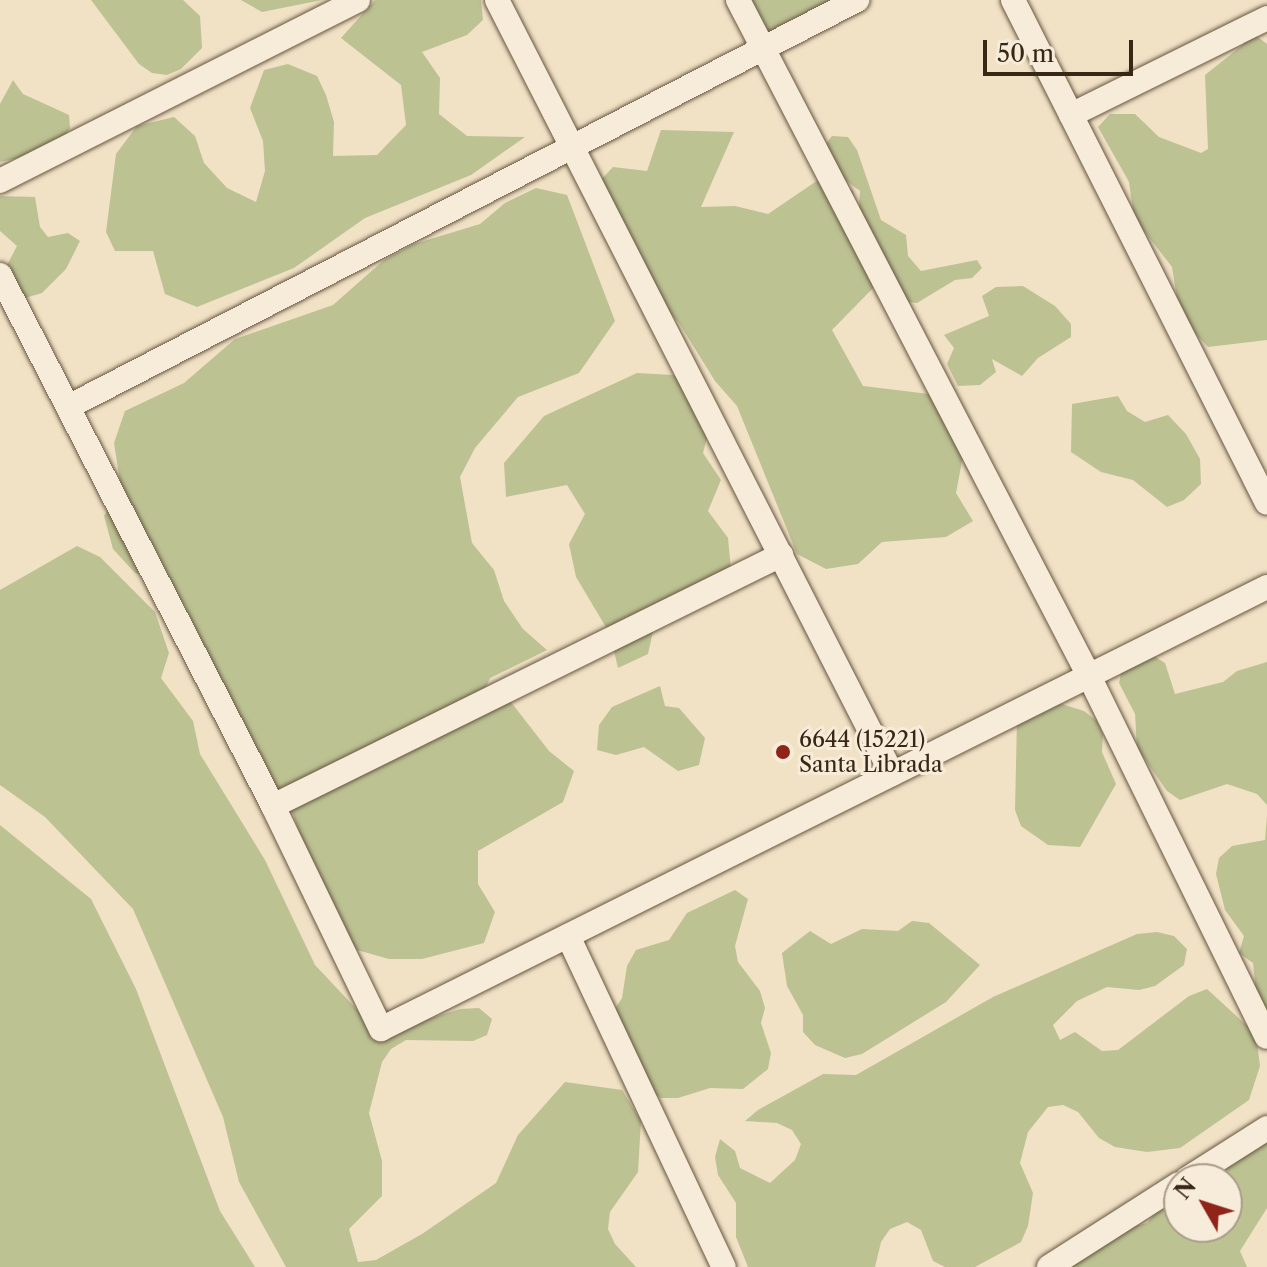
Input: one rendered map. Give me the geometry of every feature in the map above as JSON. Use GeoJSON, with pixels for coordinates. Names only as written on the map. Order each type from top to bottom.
{"type":"FeatureCollection","features":[{"type":"Feature","properties":{"kind":"street"},"geometry":{"type":"LineString","coordinates":[[0,181],[358,0]]}},
{"type":"Feature","properties":{"kind":"street"},"geometry":{"type":"LineString","coordinates":[[497,0],[892,774]]}},
{"type":"Feature","properties":{"kind":"street"},"geometry":{"type":"LineString","coordinates":[[738,0],[1089,676],[1267,1037]]}},
{"type":"Feature","properties":{"kind":"street"},"geometry":{"type":"LineString","coordinates":[[70,406],[857,0]]}},
{"type":"Feature","properties":{"kind":"street"},"geometry":{"type":"LineString","coordinates":[[1013,0],[1267,503]]}},
{"type":"Feature","properties":{"kind":"street"},"geometry":{"type":"LineString","coordinates":[[1071,115],[1267,18]]}},
{"type":"Feature","properties":{"kind":"street"},"geometry":{"type":"LineString","coordinates":[[0,275],[273,806],[381,1029],[1267,587]]}},
{"type":"Feature","properties":{"kind":"street"},"geometry":{"type":"LineString","coordinates":[[273,806],[781,555]]}},
{"type":"Feature","properties":{"kind":"street"},"geometry":{"type":"LineString","coordinates":[[568,936],[724,1267]]}},
{"type":"Feature","properties":{"kind":"street"},"geometry":{"type":"LineString","coordinates":[[1212,1163],[1267,1128]]}},
{"type":"Feature","properties":{"kind":"street"},"geometry":{"type":"LineString","coordinates":[[1049,1267],[1163,1194]]}},
{"type":"Feature","properties":{"kind":"green space"},"geometry":{"type":"Polygon","coordinates":[[[91,0],[183,0],[200,16],[202,48],[181,69],[167,75],[152,73],[139,64],[91,0]]]}},
{"type":"Feature","properties":{"kind":"green space"},"geometry":{"type":"Polygon","coordinates":[[[241,0],[322,0],[262,12],[241,0]]]}},
{"type":"Feature","properties":{"kind":"green space"},"geometry":{"type":"Polygon","coordinates":[[[375,0],[481,0],[483,20],[467,35],[422,52],[440,78],[439,114],[467,136],[525,137],[471,175],[365,218],[294,268],[197,307],[165,294],[153,251],[115,251],[106,232],[116,154],[137,126],[174,117],[195,136],[204,163],[227,188],[256,202],[265,171],[263,141],[250,108],[264,70],[288,64],[317,76],[334,122],[333,156],[377,155],[406,125],[401,85],[341,38],[375,0]]]}},
{"type":"Feature","properties":{"kind":"green space"},"geometry":{"type":"Polygon","coordinates":[[[737,0],[842,0],[772,31],[756,30],[737,0]]]}},
{"type":"Feature","properties":{"kind":"green space"},"geometry":{"type":"Polygon","coordinates":[[[1255,35],[1267,44],[1267,340],[1208,347],[1180,317],[1172,267],[1134,218],[1129,182],[1098,127],[1110,114],[1135,114],[1159,137],[1201,153],[1208,149],[1205,75],[1255,35]]]}},
{"type":"Feature","properties":{"kind":"green space"},"geometry":{"type":"Polygon","coordinates":[[[13,80],[23,94],[69,115],[70,128],[55,150],[0,162],[0,104],[13,80]]]}},
{"type":"Feature","properties":{"kind":"green space"},"geometry":{"type":"Polygon","coordinates":[[[661,130],[734,132],[701,207],[735,206],[768,214],[824,176],[853,191],[855,224],[876,285],[832,330],[863,386],[929,394],[961,406],[978,434],[962,461],[956,493],[973,521],[946,537],[882,542],[858,564],[826,569],[797,554],[737,406],[715,381],[679,323],[635,275],[597,184],[613,167],[647,171],[661,130]]]}},
{"type":"Feature","properties":{"kind":"green space"},"geometry":{"type":"Polygon","coordinates":[[[832,136],[848,137],[857,150],[881,220],[906,235],[908,256],[921,271],[977,260],[982,268],[972,278],[955,280],[917,303],[901,301],[859,207],[860,191],[837,174],[825,145],[832,136]]]}},
{"type":"Feature","properties":{"kind":"green space"},"geometry":{"type":"Polygon","coordinates":[[[536,188],[567,195],[615,321],[579,373],[518,397],[475,448],[460,477],[472,543],[494,570],[504,601],[523,629],[547,650],[490,678],[477,709],[507,697],[549,751],[574,771],[563,802],[478,851],[478,884],[495,912],[484,943],[422,959],[389,959],[357,950],[330,929],[290,804],[246,756],[186,641],[186,607],[167,582],[135,573],[113,549],[104,516],[121,488],[114,443],[125,411],[184,383],[235,339],[333,305],[384,260],[414,244],[480,224],[505,203],[536,188]]]}},
{"type":"Feature","properties":{"kind":"green space"},"geometry":{"type":"Polygon","coordinates":[[[0,196],[35,197],[40,227],[48,237],[68,233],[80,241],[66,269],[42,293],[18,300],[5,269],[17,246],[0,231],[0,196]]]}},
{"type":"Feature","properties":{"kind":"green space"},"geometry":{"type":"Polygon","coordinates":[[[1023,286],[1055,306],[1071,324],[1071,337],[1038,358],[1022,376],[992,359],[996,372],[980,385],[958,386],[947,364],[954,348],[944,335],[989,316],[982,296],[996,287],[1023,286]]]}},
{"type":"Feature","properties":{"kind":"green space"},"geometry":{"type":"Polygon","coordinates":[[[637,373],[673,375],[701,391],[711,422],[703,453],[721,480],[708,511],[728,538],[731,570],[671,596],[655,622],[648,654],[618,668],[610,634],[576,577],[569,544],[585,514],[567,485],[506,497],[504,463],[544,416],[637,373]]]}},
{"type":"Feature","properties":{"kind":"green space"},"geometry":{"type":"Polygon","coordinates":[[[1118,396],[1127,411],[1145,422],[1168,415],[1186,434],[1200,459],[1201,484],[1184,500],[1167,507],[1133,480],[1101,472],[1071,452],[1072,404],[1118,396]]]}},
{"type":"Feature","properties":{"kind":"green space"},"geometry":{"type":"Polygon","coordinates":[[[77,546],[100,557],[155,612],[169,653],[161,678],[193,721],[200,754],[265,860],[315,965],[380,1034],[460,1009],[479,1008],[492,1019],[487,1035],[473,1041],[406,1040],[391,1049],[382,1062],[369,1113],[382,1161],[382,1196],[349,1229],[358,1262],[376,1260],[422,1234],[496,1183],[518,1135],[565,1082],[622,1090],[641,1121],[638,1172],[610,1212],[608,1229],[615,1244],[636,1267],[286,1267],[239,1182],[223,1117],[133,909],[45,817],[0,785],[0,590],[77,546]]]}},
{"type":"Feature","properties":{"kind":"green space"},"geometry":{"type":"Polygon","coordinates":[[[1154,656],[1165,663],[1175,694],[1223,682],[1237,671],[1267,662],[1267,805],[1257,794],[1227,784],[1180,800],[1167,791],[1137,748],[1135,714],[1119,683],[1123,664],[1154,656]]]}},
{"type":"Feature","properties":{"kind":"green space"},"geometry":{"type":"Polygon","coordinates":[[[660,686],[665,706],[679,708],[705,738],[699,765],[678,771],[644,747],[616,755],[597,750],[599,725],[612,707],[660,686]]]}},
{"type":"Feature","properties":{"kind":"green space"},"geometry":{"type":"Polygon","coordinates":[[[1052,701],[1084,711],[1097,721],[1103,735],[1102,752],[1116,784],[1080,847],[1048,845],[1021,826],[1015,810],[1017,720],[1052,701]]]}},
{"type":"Feature","properties":{"kind":"green space"},"geometry":{"type":"Polygon","coordinates":[[[1267,816],[1267,1019],[1257,1002],[1253,963],[1239,953],[1244,936],[1225,910],[1216,874],[1219,858],[1232,846],[1265,840],[1267,816]]]}},
{"type":"Feature","properties":{"kind":"green space"},"geometry":{"type":"Polygon","coordinates":[[[0,825],[91,899],[136,989],[220,1211],[255,1267],[0,1267],[0,825]]]}},
{"type":"Feature","properties":{"kind":"green space"},"geometry":{"type":"Polygon","coordinates":[[[735,890],[748,899],[735,946],[738,962],[760,991],[765,1008],[761,1023],[771,1053],[768,1069],[743,1089],[710,1088],[678,1098],[661,1098],[646,1088],[613,1012],[622,998],[627,966],[636,950],[669,940],[687,913],[735,890]]]}},
{"type":"Feature","properties":{"kind":"green space"},"geometry":{"type":"Polygon","coordinates":[[[912,921],[929,923],[980,965],[946,1002],[862,1054],[845,1058],[815,1045],[803,1032],[803,1015],[787,986],[782,953],[810,931],[831,944],[862,929],[898,931],[912,921]]]}},
{"type":"Feature","properties":{"kind":"green space"},"geometry":{"type":"Polygon","coordinates":[[[1157,932],[1174,936],[1187,949],[1184,965],[1155,986],[1139,990],[1107,987],[1077,1001],[1053,1025],[1060,1040],[1075,1032],[1102,1051],[1118,1050],[1189,996],[1207,989],[1256,1034],[1260,1066],[1249,1100],[1180,1148],[1147,1152],[1115,1147],[1099,1138],[1078,1112],[1063,1105],[1048,1107],[1028,1132],[1020,1163],[1033,1193],[1028,1226],[1021,1242],[975,1267],[945,1267],[933,1261],[921,1230],[907,1222],[890,1229],[881,1242],[875,1267],[748,1267],[736,1237],[736,1203],[718,1175],[715,1157],[720,1139],[735,1151],[740,1168],[770,1183],[795,1160],[801,1144],[792,1130],[777,1123],[745,1121],[758,1110],[823,1074],[856,1075],[993,997],[1137,934],[1157,932]]]}},
{"type":"Feature","properties":{"kind":"green space"},"geometry":{"type":"Polygon","coordinates":[[[1267,1139],[1267,1208],[1240,1251],[1247,1267],[1063,1267],[1096,1236],[1147,1223],[1163,1203],[1163,1243],[1243,1243],[1243,1163],[1224,1163],[1267,1139]]]}},
{"type":"Feature","properties":{"kind":"place","name":"6644 (15221) Santa Librada"},"geometry":{"type":"Point","coordinates":[783,752]}}]}
